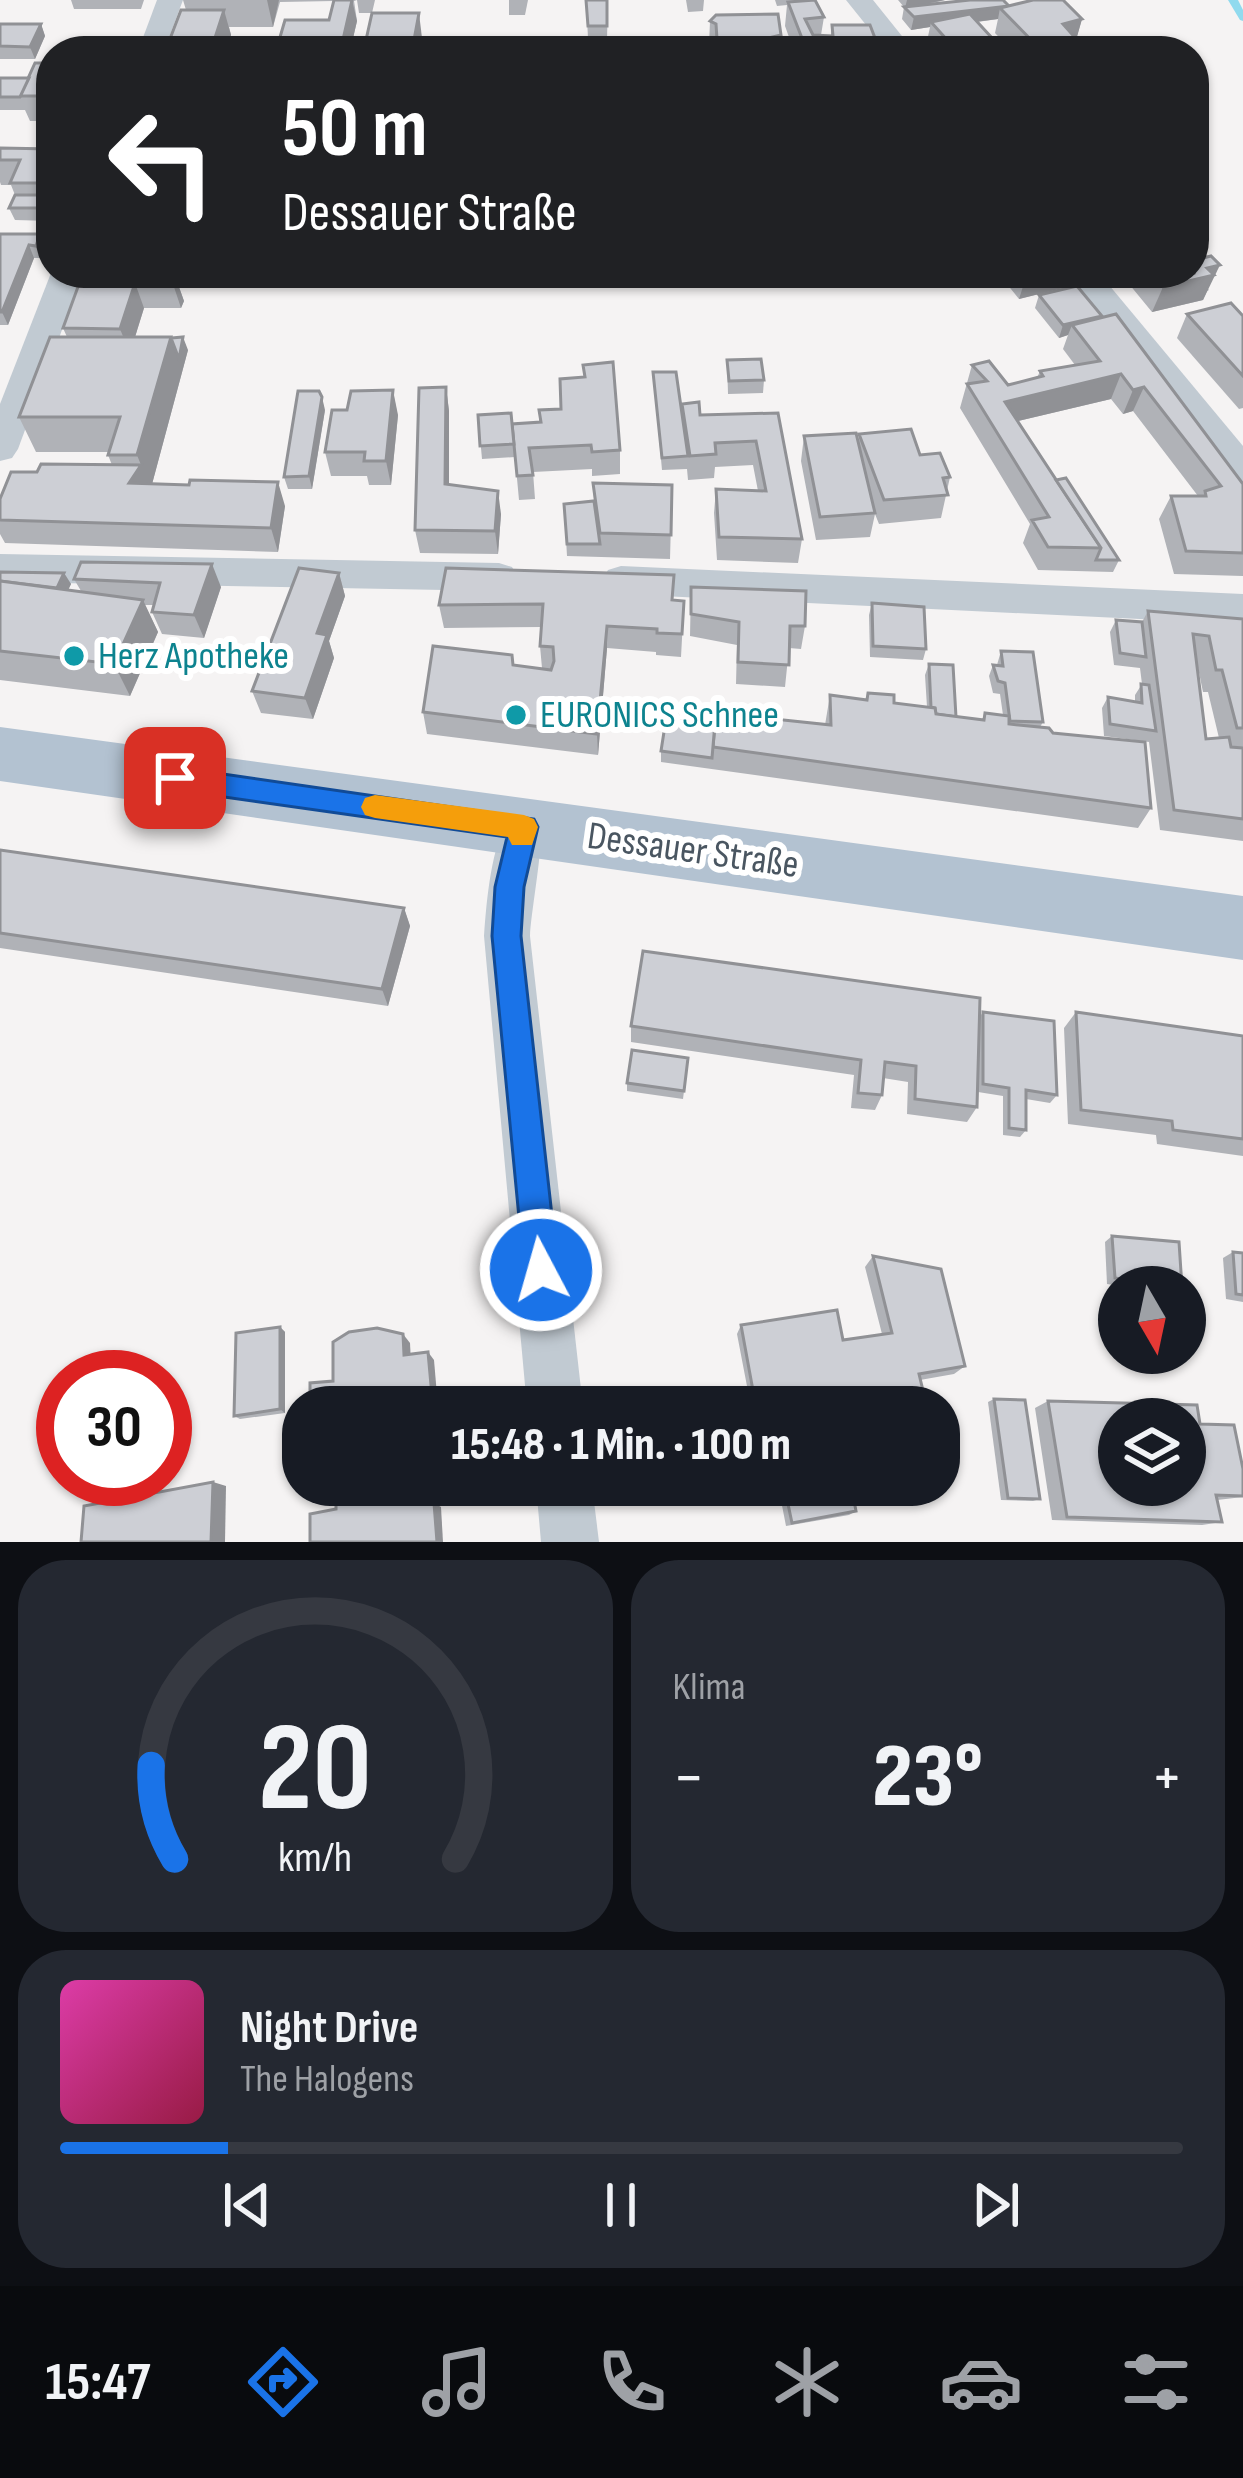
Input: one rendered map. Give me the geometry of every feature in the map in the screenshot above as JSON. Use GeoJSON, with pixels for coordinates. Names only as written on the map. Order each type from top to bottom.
{"type":"FeatureCollection","features":[{"type":"Feature","properties":{"kind":"main road","name":"Dessauer Straße"},"geometry":{"type":"LineString","coordinates":[[0,754],[1243,928]]}},
{"type":"Feature","properties":{"kind":"street"},"geometry":{"type":"LineString","coordinates":[[157,36],[170,0]]}},
{"type":"Feature","properties":{"kind":"street"},"geometry":{"type":"LineString","coordinates":[[859,0],[889,36]]}},
{"type":"Feature","properties":{"kind":"street"},"geometry":{"type":"LineString","coordinates":[[0,449],[61,288]]}},
{"type":"Feature","properties":{"kind":"street"},"geometry":{"type":"LineString","coordinates":[[1094,288],[1243,470]]}},
{"type":"Feature","properties":{"kind":"street"},"geometry":{"type":"LineString","coordinates":[[0,568],[546,578]]}},
{"type":"Feature","properties":{"kind":"street"},"geometry":{"type":"LineString","coordinates":[[593,580],[1243,609]]}},
{"type":"Feature","properties":{"kind":"street"},"geometry":{"type":"LineString","coordinates":[[524,827],[510,887],[507,936],[553,1386]]}},
{"type":"Feature","properties":{"kind":"street"},"geometry":{"type":"LineString","coordinates":[[566,1506],[570,1542]]}},
{"type":"Feature","properties":{"kind":"building"},"geometry":{"type":"Polygon","coordinates":[[[334,0],[352,0],[344,36],[280,36],[285,20],[329,20],[334,0]]]}},
{"type":"Feature","properties":{"kind":"building"},"geometry":{"type":"Polygon","coordinates":[[[586,0],[607,0],[607,26],[588,26],[586,0]]]}},
{"type":"Feature","properties":{"kind":"building"},"geometry":{"type":"Polygon","coordinates":[[[815,0],[824,17],[805,19],[813,35],[833,36],[801,36],[788,2],[815,0]]]}},
{"type":"Feature","properties":{"kind":"building"},"geometry":{"type":"Polygon","coordinates":[[[1003,0],[1009,6],[914,17],[904,7],[1003,0]]]}},
{"type":"Feature","properties":{"kind":"building"},"geometry":{"type":"Polygon","coordinates":[[[1033,0],[1063,0],[1082,19],[1063,24],[1074,36],[1027,36],[1000,8],[1033,0]]]}},
{"type":"Feature","properties":{"kind":"building"},"geometry":{"type":"Polygon","coordinates":[[[181,10],[224,10],[216,36],[171,36],[181,10]]]}},
{"type":"Feature","properties":{"kind":"building"},"geometry":{"type":"Polygon","coordinates":[[[372,13],[419,13],[415,36],[367,36],[372,13]]]}},
{"type":"Feature","properties":{"kind":"building"},"geometry":{"type":"Polygon","coordinates":[[[778,14],[781,35],[717,36],[716,24],[710,21],[716,15],[778,14]]]}},
{"type":"Feature","properties":{"kind":"building"},"geometry":{"type":"Polygon","coordinates":[[[970,14],[990,36],[944,36],[931,22],[970,14]]]}},
{"type":"Feature","properties":{"kind":"building"},"geometry":{"type":"Polygon","coordinates":[[[0,24],[41,24],[30,47],[0,46],[0,24]]]}},
{"type":"Feature","properties":{"kind":"building"},"geometry":{"type":"Polygon","coordinates":[[[832,25],[870,25],[874,36],[833,36],[832,25]]]}},
{"type":"Feature","properties":{"kind":"building"},"geometry":{"type":"Polygon","coordinates":[[[35,63],[36,63],[36,96],[20,96],[35,63]]]}},
{"type":"Feature","properties":{"kind":"building"},"geometry":{"type":"Polygon","coordinates":[[[0,78],[29,78],[20,97],[0,97],[0,78]]]}},
{"type":"Feature","properties":{"kind":"building"},"geometry":{"type":"Polygon","coordinates":[[[0,148],[36,149],[36,183],[10,183],[20,160],[0,160],[0,148]]]}},
{"type":"Feature","properties":{"kind":"building"},"geometry":{"type":"Polygon","coordinates":[[[15,195],[36,195],[36,208],[9,208],[15,195]]]}},
{"type":"Feature","properties":{"kind":"building"},"geometry":{"type":"Polygon","coordinates":[[[0,234],[36,234],[36,246],[29,245],[0,312],[0,234]]]}},
{"type":"Feature","properties":{"kind":"building"},"geometry":{"type":"Polygon","coordinates":[[[78,288],[133,288],[120,329],[63,328],[78,288]]]}},
{"type":"Feature","properties":{"kind":"building"},"geometry":{"type":"Polygon","coordinates":[[[1079,288],[1102,316],[1063,325],[1039,295],[1079,288]]]}},
{"type":"Feature","properties":{"kind":"building"},"geometry":{"type":"Polygon","coordinates":[[[1231,303],[1243,316],[1243,376],[1187,314],[1231,303]]]}},
{"type":"Feature","properties":{"kind":"building"},"geometry":{"type":"Polygon","coordinates":[[[1116,314],[1243,484],[1243,553],[1186,551],[1171,496],[1206,496],[1205,491],[1221,486],[1144,387],[1133,390],[1121,374],[1005,402],[1101,548],[1048,547],[1032,520],[1049,517],[967,384],[987,381],[972,365],[989,361],[1008,385],[1043,376],[1040,371],[1100,361],[1072,325],[1116,314]]]}},
{"type":"Feature","properties":{"kind":"building"},"geometry":{"type":"Polygon","coordinates":[[[50,337],[171,337],[137,455],[108,455],[120,417],[19,417],[50,337]]]}},
{"type":"Feature","properties":{"kind":"building"},"geometry":{"type":"Polygon","coordinates":[[[183,337],[179,359],[171,338],[183,337]]]}},
{"type":"Feature","properties":{"kind":"building"},"geometry":{"type":"Polygon","coordinates":[[[761,359],[764,380],[729,381],[727,360],[761,359]]]}},
{"type":"Feature","properties":{"kind":"building"},"geometry":{"type":"Polygon","coordinates":[[[613,362],[620,450],[592,452],[591,445],[529,448],[533,475],[517,476],[512,424],[541,422],[539,410],[561,409],[560,379],[585,377],[583,365],[613,362]]]}},
{"type":"Feature","properties":{"kind":"building"},"geometry":{"type":"Polygon","coordinates":[[[653,372],[676,372],[688,456],[662,458],[653,372]]]}},
{"type":"Feature","properties":{"kind":"building"},"geometry":{"type":"Polygon","coordinates":[[[446,387],[445,484],[498,491],[495,531],[415,530],[419,388],[446,387]]]}},
{"type":"Feature","properties":{"kind":"building"},"geometry":{"type":"Polygon","coordinates":[[[393,390],[386,461],[364,461],[365,452],[325,452],[332,410],[347,410],[351,391],[393,390]]]}},
{"type":"Feature","properties":{"kind":"building"},"geometry":{"type":"Polygon","coordinates":[[[298,391],[319,391],[322,397],[309,476],[284,477],[298,391]]]}},
{"type":"Feature","properties":{"kind":"building"},"geometry":{"type":"Polygon","coordinates":[[[699,402],[700,415],[778,413],[802,539],[719,537],[716,489],[766,491],[756,441],[715,443],[716,454],[690,456],[682,404],[699,402]]]}},
{"type":"Feature","properties":{"kind":"building"},"geometry":{"type":"Polygon","coordinates":[[[511,413],[514,444],[480,446],[478,415],[511,413]]]}},
{"type":"Feature","properties":{"kind":"building"},"geometry":{"type":"Polygon","coordinates":[[[911,429],[920,455],[940,453],[950,477],[943,478],[948,495],[884,500],[859,434],[911,429]]]}},
{"type":"Feature","properties":{"kind":"building"},"geometry":{"type":"Polygon","coordinates":[[[856,433],[875,513],[820,517],[804,436],[856,433]]]}},
{"type":"Feature","properties":{"kind":"building"},"geometry":{"type":"Polygon","coordinates":[[[41,464],[141,465],[129,483],[278,482],[271,528],[0,520],[0,499],[11,472],[37,472],[41,464]]]}},
{"type":"Feature","properties":{"kind":"building"},"geometry":{"type":"Polygon","coordinates":[[[1066,478],[1119,560],[1096,560],[1101,548],[1056,480],[1066,478]]]}},
{"type":"Feature","properties":{"kind":"building"},"geometry":{"type":"Polygon","coordinates":[[[593,483],[672,485],[671,535],[600,533],[593,483]]]}},
{"type":"Feature","properties":{"kind":"building"},"geometry":{"type":"Polygon","coordinates":[[[594,501],[600,544],[567,544],[564,504],[594,501]]]}},
{"type":"Feature","properties":{"kind":"building"},"geometry":{"type":"Polygon","coordinates":[[[81,562],[212,564],[194,615],[152,612],[160,583],[74,579],[81,562]]]}},
{"type":"Feature","properties":{"kind":"building"},"geometry":{"type":"Polygon","coordinates":[[[299,568],[339,573],[317,633],[327,635],[305,698],[252,691],[299,568]]]}},
{"type":"Feature","properties":{"kind":"building"},"geometry":{"type":"Polygon","coordinates":[[[446,568],[674,575],[672,600],[684,601],[682,634],[607,626],[597,734],[423,712],[433,646],[512,655],[513,665],[551,670],[554,661],[553,647],[540,646],[543,604],[439,605],[446,568]]]}},
{"type":"Feature","properties":{"kind":"building"},"geometry":{"type":"Polygon","coordinates":[[[0,572],[64,573],[57,588],[0,581],[0,572]]]}},
{"type":"Feature","properties":{"kind":"building"},"geometry":{"type":"Polygon","coordinates":[[[0,581],[143,600],[114,664],[0,651],[0,581]]]}},
{"type":"Feature","properties":{"kind":"building"},"geometry":{"type":"Polygon","coordinates":[[[691,587],[806,591],[805,626],[790,626],[789,665],[738,662],[739,622],[691,614],[691,587]]]}},
{"type":"Feature","properties":{"kind":"building"},"geometry":{"type":"Polygon","coordinates":[[[872,603],[924,607],[926,649],[873,646],[872,603]]]}},
{"type":"Feature","properties":{"kind":"building"},"geometry":{"type":"Polygon","coordinates":[[[1148,611],[1243,619],[1243,728],[1237,728],[1209,636],[1193,634],[1206,739],[1229,737],[1231,747],[1243,748],[1243,819],[1174,810],[1148,611]]]}},
{"type":"Feature","properties":{"kind":"building"},"geometry":{"type":"Polygon","coordinates":[[[1116,620],[1142,622],[1146,657],[1120,653],[1116,620]]]}},
{"type":"Feature","properties":{"kind":"building"},"geometry":{"type":"Polygon","coordinates":[[[1001,651],[1033,652],[1043,722],[1010,721],[1005,683],[998,681],[993,665],[1003,666],[1001,651]]]}},
{"type":"Feature","properties":{"kind":"building"},"geometry":{"type":"Polygon","coordinates":[[[929,664],[953,665],[956,717],[936,714],[931,707],[929,664]]]}},
{"type":"Feature","properties":{"kind":"building"},"geometry":{"type":"Polygon","coordinates":[[[1141,684],[1149,685],[1156,731],[1110,724],[1108,697],[1142,703],[1141,684]]]}},
{"type":"Feature","properties":{"kind":"building"},"geometry":{"type":"Polygon","coordinates":[[[868,693],[894,695],[894,703],[935,708],[936,714],[984,720],[985,713],[1009,716],[1009,724],[1049,728],[1053,733],[1145,742],[1151,808],[713,747],[716,713],[831,725],[830,695],[867,700],[868,693]]]}},
{"type":"Feature","properties":{"kind":"building"},"geometry":{"type":"Polygon","coordinates":[[[666,719],[715,723],[712,758],[661,751],[666,719]]]}},
{"type":"Feature","properties":{"kind":"building"},"geometry":{"type":"Polygon","coordinates":[[[0,850],[404,908],[382,989],[0,933],[0,850]]]}},
{"type":"Feature","properties":{"kind":"building"},"geometry":{"type":"Polygon","coordinates":[[[643,951],[980,998],[977,1107],[915,1099],[916,1066],[885,1062],[882,1095],[858,1093],[861,1060],[631,1026],[643,951]]]}},
{"type":"Feature","properties":{"kind":"building"},"geometry":{"type":"Polygon","coordinates":[[[983,1012],[1054,1021],[1057,1095],[1026,1090],[1026,1130],[1009,1128],[1009,1088],[983,1084],[983,1012]]]}},
{"type":"Feature","properties":{"kind":"building"},"geometry":{"type":"Polygon","coordinates":[[[1076,1012],[1243,1036],[1243,1139],[1173,1130],[1172,1121],[1081,1110],[1076,1012]]]}},
{"type":"Feature","properties":{"kind":"building"},"geometry":{"type":"Polygon","coordinates":[[[632,1050],[688,1058],[684,1091],[627,1083],[632,1050]]]}},
{"type":"Feature","properties":{"kind":"building"},"geometry":{"type":"Polygon","coordinates":[[[1112,1236],[1179,1242],[1181,1266],[1114,1266],[1112,1236]]]}},
{"type":"Feature","properties":{"kind":"building"},"geometry":{"type":"Polygon","coordinates":[[[1233,1252],[1243,1253],[1243,1295],[1236,1294],[1233,1252]]]}},
{"type":"Feature","properties":{"kind":"building"},"geometry":{"type":"Polygon","coordinates":[[[873,1256],[941,1269],[965,1366],[919,1374],[922,1386],[752,1386],[741,1325],[837,1310],[843,1340],[892,1333],[873,1256]]]}},
{"type":"Feature","properties":{"kind":"building"},"geometry":{"type":"Polygon","coordinates":[[[280,1327],[280,1409],[234,1416],[236,1333],[280,1327]]]}},
{"type":"Feature","properties":{"kind":"building"},"geometry":{"type":"Polygon","coordinates":[[[377,1328],[403,1334],[404,1355],[428,1352],[431,1386],[310,1386],[333,1381],[333,1342],[349,1332],[377,1328]]]}},
{"type":"Feature","properties":{"kind":"building"},"geometry":{"type":"Polygon","coordinates":[[[994,1399],[1025,1400],[1040,1499],[1008,1498],[994,1399]]]}},
{"type":"Feature","properties":{"kind":"building"},"geometry":{"type":"Polygon","coordinates":[[[1048,1401],[1098,1402],[1098,1506],[1206,1506],[1206,1424],[1234,1425],[1243,1496],[1216,1495],[1222,1522],[1067,1517],[1048,1401]]]}},
{"type":"Feature","properties":{"kind":"building"},"geometry":{"type":"Polygon","coordinates":[[[213,1482],[211,1542],[81,1542],[84,1506],[192,1506],[192,1486],[213,1482]]]}},
{"type":"Feature","properties":{"kind":"building"},"geometry":{"type":"Polygon","coordinates":[[[434,1506],[437,1542],[310,1542],[310,1514],[434,1506]]]}},
{"type":"Feature","properties":{"kind":"building"},"geometry":{"type":"Polygon","coordinates":[[[788,1506],[855,1506],[856,1511],[792,1523],[788,1506]]]}},
{"type":"Feature","properties":{"kind":"waterway"},"geometry":{"type":"LineString","coordinates":[[1233,0],[1243,18]]}},
{"type":"Feature","properties":{"kind":"slow traffic"},"geometry":{"type":"LineString","coordinates":[[375,807],[524,827],[522,837]]}},
{"type":"Feature","properties":{"kind":"place","name":"Herz Apotheke"},"geometry":{"type":"Point","coordinates":[74,656]}},
{"type":"Feature","properties":{"kind":"place","name":"EURONICS Schnee"},"geometry":{"type":"Point","coordinates":[516,715]}},
{"type":"Feature","properties":{"kind":"route"},"geometry":{"type":"LineString","coordinates":[[175,778],[524,827],[510,887],[507,936],[541,1270]]}}]}
